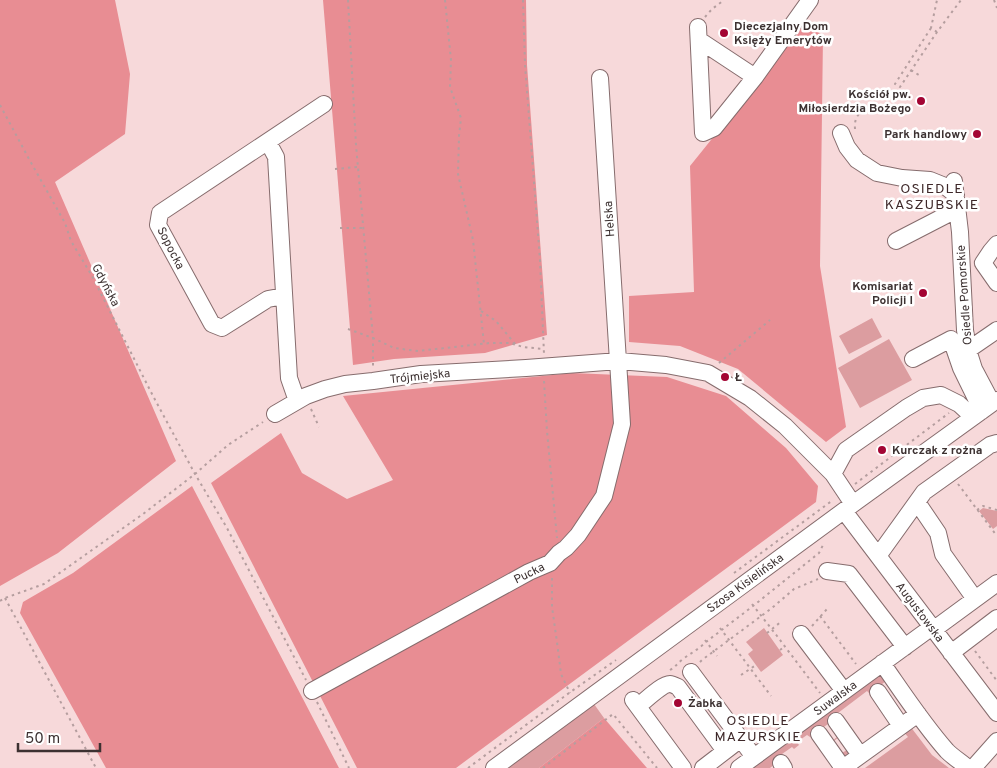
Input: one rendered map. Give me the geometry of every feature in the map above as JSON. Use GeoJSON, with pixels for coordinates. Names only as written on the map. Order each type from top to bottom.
{"type":"FeatureCollection","features":[{"type":"Feature","properties":{"kind":"street"},"geometry":{"type":"LineString","coordinates":[[698,33],[704,133],[714,128],[755,77],[810,0]]}},
{"type":"Feature","properties":{"kind":"street"},"geometry":{"type":"LineString","coordinates":[[698,33],[755,77]]}},
{"type":"Feature","properties":{"kind":"street","name":"Helska"},"geometry":{"type":"LineString","coordinates":[[600,78],[619,361]]}},
{"type":"Feature","properties":{"kind":"street","name":"Sopocka"},"geometry":{"type":"LineString","coordinates":[[284,296],[268,299],[222,328],[212,324],[158,225],[160,213],[324,104]]}},
{"type":"Feature","properties":{"kind":"street"},"geometry":{"type":"LineString","coordinates":[[848,132],[847,147],[857,160],[877,173],[902,178],[930,180],[946,186],[956,195],[896,241]]}},
{"type":"Feature","properties":{"kind":"street"},"geometry":{"type":"LineString","coordinates":[[268,142],[276,157],[289,378],[301,398]]}},
{"type":"Feature","properties":{"kind":"street","name":"Osiedle Pomorskie"},"geometry":{"type":"LineString","coordinates":[[956,195],[965,330],[968,350],[986,408]]}},
{"type":"Feature","properties":{"kind":"street"},"geometry":{"type":"LineString","coordinates":[[997,244],[983,263],[997,283]]}},
{"type":"Feature","properties":{"kind":"street"},"geometry":{"type":"LineString","coordinates":[[968,350],[997,330]]}},
{"type":"Feature","properties":{"kind":"street"},"geometry":{"type":"LineString","coordinates":[[912,359],[951,339],[961,368],[986,408]]}},
{"type":"Feature","properties":{"kind":"street","name":"Trójmiejska"},"geometry":{"type":"LineString","coordinates":[[275,414],[301,398],[325,389],[345,384],[421,374],[619,361],[666,365],[708,373],[750,398],[785,426],[833,474],[847,502]]}},
{"type":"Feature","properties":{"kind":"street","name":"Pucka"},"geometry":{"type":"LineString","coordinates":[[312,691],[554,558],[566,548],[578,535],[604,496],[622,424],[619,361]]}},
{"type":"Feature","properties":{"kind":"street"},"geometry":{"type":"LineString","coordinates":[[833,474],[846,450],[906,408],[924,398],[941,394],[961,406],[986,408]]}},
{"type":"Feature","properties":{"kind":"street","name":"Szosa Kisielińska"},"geometry":{"type":"LineString","coordinates":[[494,768],[573,700],[847,502],[986,408]]}},
{"type":"Feature","properties":{"kind":"street"},"geometry":{"type":"LineString","coordinates":[[878,556],[924,492],[990,444],[997,443]]}},
{"type":"Feature","properties":{"kind":"street","name":"Augustowska"},"geometry":{"type":"LineString","coordinates":[[847,502],[878,556],[997,713]]}},
{"type":"Feature","properties":{"kind":"street"},"geometry":{"type":"LineString","coordinates":[[917,502],[938,533],[943,554],[975,599]]}},
{"type":"Feature","properties":{"kind":"street"},"geometry":{"type":"LineString","coordinates":[[828,571],[849,574],[905,647]]}},
{"type":"Feature","properties":{"kind":"street","name":"Suwalska"},"geometry":{"type":"LineString","coordinates":[[738,768],[882,663],[997,583]]}},
{"type":"Feature","properties":{"kind":"street"},"geometry":{"type":"LineString","coordinates":[[951,653],[997,618]]}},
{"type":"Feature","properties":{"kind":"street"},"geometry":{"type":"LineString","coordinates":[[801,634],[844,692]]}},
{"type":"Feature","properties":{"kind":"street"},"geometry":{"type":"LineString","coordinates":[[882,663],[948,752],[968,768]]}},
{"type":"Feature","properties":{"kind":"street"},"geometry":{"type":"LineString","coordinates":[[691,672],[754,757]]}},
{"type":"Feature","properties":{"kind":"street"},"geometry":{"type":"LineString","coordinates":[[683,768],[635,703],[667,685],[671,684],[678,688],[725,751]]}},
{"type":"Feature","properties":{"kind":"street"},"geometry":{"type":"LineString","coordinates":[[878,692],[901,726]]}},
{"type":"Feature","properties":{"kind":"street"},"geometry":{"type":"LineString","coordinates":[[819,734],[843,768],[918,714]]}},
{"type":"Feature","properties":{"kind":"street"},"geometry":{"type":"LineString","coordinates":[[836,721],[860,755]]}},
{"type":"Feature","properties":{"kind":"street"},"geometry":{"type":"LineString","coordinates":[[703,768],[741,739]]}},
{"type":"Feature","properties":{"kind":"street"},"geometry":{"type":"LineString","coordinates":[[973,768],[997,742]]}},
{"type":"Feature","properties":{"kind":"path"},"geometry":{"type":"LineString","coordinates":[[348,0],[363,228],[373,338],[373,381]]}},
{"type":"Feature","properties":{"kind":"path"},"geometry":{"type":"LineString","coordinates":[[445,0],[451,60],[450,87],[461,118],[458,174],[473,240],[484,344]]}},
{"type":"Feature","properties":{"kind":"path"},"geometry":{"type":"LineString","coordinates":[[523,0],[525,65],[540,260],[544,349],[543,367],[555,526],[552,608],[560,674],[573,700]]}},
{"type":"Feature","properties":{"kind":"path"},"geometry":{"type":"LineString","coordinates":[[698,33],[706,15],[724,0]]}},
{"type":"Feature","properties":{"kind":"path"},"geometry":{"type":"LineString","coordinates":[[937,0],[931,28],[895,84],[900,87],[961,0]]}},
{"type":"Feature","properties":{"kind":"path"},"geometry":{"type":"LineString","coordinates":[[994,0],[997,8]]}},
{"type":"Feature","properties":{"kind":"path"},"geometry":{"type":"LineString","coordinates":[[931,28],[937,32]]}},
{"type":"Feature","properties":{"kind":"path"},"geometry":{"type":"LineString","coordinates":[[911,70],[922,77]]}},
{"type":"Feature","properties":{"kind":"path","name":"Gdyńska"},"geometry":{"type":"LineString","coordinates":[[0,105],[28,159],[65,223],[71,241],[92,276],[153,396],[195,474],[227,528],[312,691],[349,768]]}},
{"type":"Feature","properties":{"kind":"path"},"geometry":{"type":"LineString","coordinates":[[848,132],[854,127],[855,121],[862,111],[870,110],[894,114]]}},
{"type":"Feature","properties":{"kind":"path"},"geometry":{"type":"LineString","coordinates":[[335,169],[359,167]]}},
{"type":"Feature","properties":{"kind":"path"},"geometry":{"type":"LineString","coordinates":[[340,228],[363,228]]}},
{"type":"Feature","properties":{"kind":"path"},"geometry":{"type":"LineString","coordinates":[[481,311],[496,322],[516,345]]}},
{"type":"Feature","properties":{"kind":"path"},"geometry":{"type":"LineString","coordinates":[[708,373],[770,320]]}},
{"type":"Feature","properties":{"kind":"path"},"geometry":{"type":"LineString","coordinates":[[348,329],[394,348],[418,351],[510,343],[523,347],[544,349]]}},
{"type":"Feature","properties":{"kind":"path"},"geometry":{"type":"LineString","coordinates":[[301,398],[319,427]]}},
{"type":"Feature","properties":{"kind":"path"},"geometry":{"type":"LineString","coordinates":[[733,574],[847,502],[961,406]]}},
{"type":"Feature","properties":{"kind":"path"},"geometry":{"type":"LineString","coordinates":[[0,601],[44,584],[143,514],[195,474],[228,445],[275,414]]}},
{"type":"Feature","properties":{"kind":"path"},"geometry":{"type":"LineString","coordinates":[[950,473],[997,536]]}},
{"type":"Feature","properties":{"kind":"path"},"geometry":{"type":"LineString","coordinates":[[977,510],[983,506],[997,510]]}},
{"type":"Feature","properties":{"kind":"path"},"geometry":{"type":"LineString","coordinates":[[993,531],[997,528]]}},
{"type":"Feature","properties":{"kind":"path"},"geometry":{"type":"LineString","coordinates":[[670,672],[669,670],[675,667],[681,660],[702,646],[705,641],[819,553],[824,542]]}},
{"type":"Feature","properties":{"kind":"path"},"geometry":{"type":"LineString","coordinates":[[708,655],[794,589],[826,576],[828,571]]}},
{"type":"Feature","properties":{"kind":"path"},"geometry":{"type":"LineString","coordinates":[[5,598],[96,768]]}},
{"type":"Feature","properties":{"kind":"path"},"geometry":{"type":"LineString","coordinates":[[753,605],[822,695]]}},
{"type":"Feature","properties":{"kind":"path"},"geometry":{"type":"LineString","coordinates":[[801,634],[812,626],[827,609]]}},
{"type":"Feature","properties":{"kind":"path"},"geometry":{"type":"LineString","coordinates":[[820,616],[856,664]]}},
{"type":"Feature","properties":{"kind":"path"},"geometry":{"type":"LineString","coordinates":[[767,633],[782,621]]}},
{"type":"Feature","properties":{"kind":"path"},"geometry":{"type":"LineString","coordinates":[[721,629],[771,696]]}},
{"type":"Feature","properties":{"kind":"path"},"geometry":{"type":"LineString","coordinates":[[705,641],[717,656]]}},
{"type":"Feature","properties":{"kind":"path"},"geometry":{"type":"LineString","coordinates":[[780,650],[784,647]]}},
{"type":"Feature","properties":{"kind":"path"},"geometry":{"type":"LineString","coordinates":[[975,651],[988,671],[997,680]]}},
{"type":"Feature","properties":{"kind":"path"},"geometry":{"type":"LineString","coordinates":[[468,768],[573,700],[622,656]]}},
{"type":"Feature","properties":{"kind":"path"},"geometry":{"type":"LineString","coordinates":[[741,675],[756,664]]}},
{"type":"Feature","properties":{"kind":"path"},"geometry":{"type":"LineString","coordinates":[[543,768],[613,714],[657,768]]}},
{"type":"Feature","properties":{"kind":"shaded area"},"geometry":{"type":"Polygon","coordinates":[[[0,0],[115,0],[130,74],[125,134],[55,182],[176,461],[58,553],[0,586],[0,0]]]}},
{"type":"Feature","properties":{"kind":"shaded area"},"geometry":{"type":"Polygon","coordinates":[[[323,0],[526,0],[527,65],[547,335],[485,353],[394,359],[353,365],[323,0]]]}},
{"type":"Feature","properties":{"kind":"shaded area"},"geometry":{"type":"Polygon","coordinates":[[[807,21],[823,36],[820,266],[846,427],[826,442],[738,369],[680,346],[629,342],[629,296],[694,292],[690,166],[807,21]]]}},
{"type":"Feature","properties":{"kind":"shaded area"},"geometry":{"type":"Polygon","coordinates":[[[872,318],[882,337],[849,354],[839,336],[872,318]]]}},
{"type":"Feature","properties":{"kind":"shaded area"},"geometry":{"type":"Polygon","coordinates":[[[889,339],[912,380],[860,408],[838,368],[889,339]]]}},
{"type":"Feature","properties":{"kind":"shaded area"},"geometry":{"type":"Polygon","coordinates":[[[572,373],[667,377],[726,396],[786,448],[818,486],[816,502],[456,768],[357,768],[211,483],[281,433],[302,473],[347,499],[393,480],[343,396],[572,373]]]}},
{"type":"Feature","properties":{"kind":"shaded area"},"geometry":{"type":"Polygon","coordinates":[[[192,486],[339,768],[106,768],[20,613],[23,602],[73,573],[192,486]]]}},
{"type":"Feature","properties":{"kind":"shaded area"},"geometry":{"type":"Polygon","coordinates":[[[983,508],[997,511],[997,526],[993,529],[979,511],[983,508]]]}},
{"type":"Feature","properties":{"kind":"shaded area"},"geometry":{"type":"Polygon","coordinates":[[[764,628],[783,655],[761,672],[748,654],[753,650],[746,642],[764,628]]]}},
{"type":"Feature","properties":{"kind":"shaded area"},"geometry":{"type":"Polygon","coordinates":[[[878,675],[887,680],[870,694],[867,691],[838,713],[840,715],[840,736],[834,741],[842,753],[850,748],[853,752],[847,760],[831,742],[837,737],[828,724],[810,737],[807,735],[797,742],[799,745],[794,749],[792,747],[782,754],[784,757],[770,768],[750,768],[878,675]]]}},
{"type":"Feature","properties":{"kind":"shaded area"},"geometry":{"type":"Polygon","coordinates":[[[594,704],[604,718],[539,768],[508,768],[594,704]]]}},
{"type":"Feature","properties":{"kind":"shaded area"},"geometry":{"type":"Polygon","coordinates":[[[604,718],[647,768],[539,768],[604,718]]]}},
{"type":"Feature","properties":{"kind":"shaded area"},"geometry":{"type":"Polygon","coordinates":[[[910,726],[932,755],[949,768],[865,768],[908,737],[903,731],[910,726]]]}},
{"type":"Feature","properties":{"kind":"place","name":"Diecezjalny Dom Księży Emerytów"},"geometry":{"type":"Point","coordinates":[724,33]}},
{"type":"Feature","properties":{"kind":"place","name":"Kościół pw. Miłosierdzia Bożego"},"geometry":{"type":"Point","coordinates":[921,101]}},
{"type":"Feature","properties":{"kind":"place","name":"Park handlowy"},"geometry":{"type":"Point","coordinates":[977,134]}},
{"type":"Feature","properties":{"kind":"place","name":"Komisariat Policji I"},"geometry":{"type":"Point","coordinates":[923,293]}},
{"type":"Feature","properties":{"kind":"place","name":"Ł"},"geometry":{"type":"Point","coordinates":[725,377]}},
{"type":"Feature","properties":{"kind":"place","name":"Kurczak z rożna"},"geometry":{"type":"Point","coordinates":[882,450]}},
{"type":"Feature","properties":{"kind":"place","name":"Żabka"},"geometry":{"type":"Point","coordinates":[678,703]}},
{"type":"Feature","properties":{"kind":"district","name":"OSIEDLE KASZUBSKIE"},"geometry":{"type":"Point","coordinates":[932,196]}},
{"type":"Feature","properties":{"kind":"district","name":"OSIEDLE MAZURSKIE"},"geometry":{"type":"Point","coordinates":[758,728]}}]}
